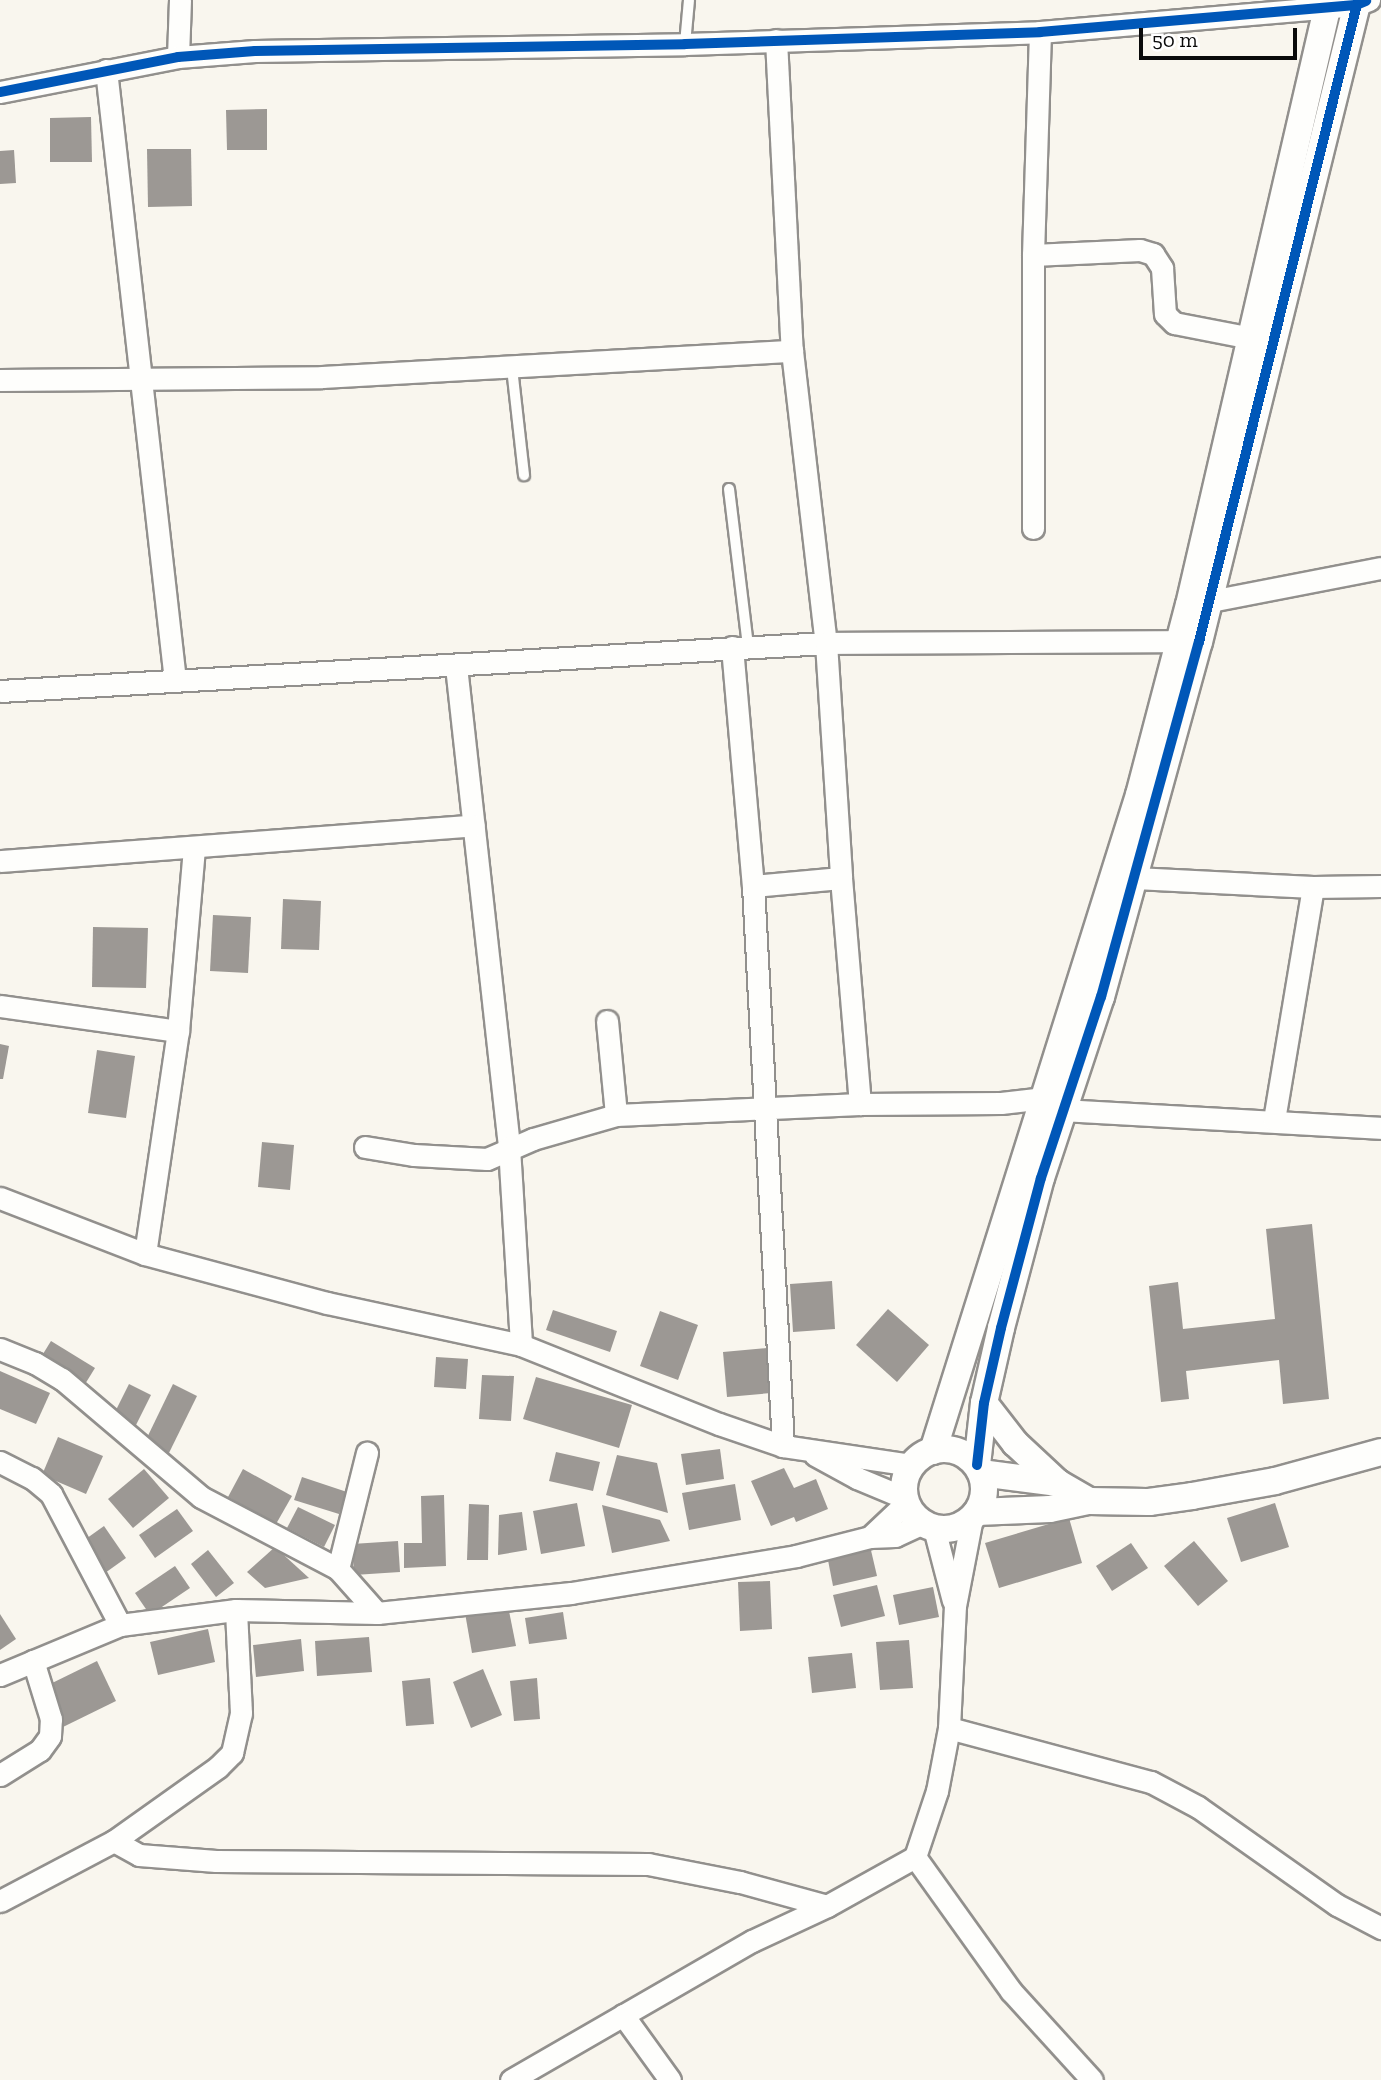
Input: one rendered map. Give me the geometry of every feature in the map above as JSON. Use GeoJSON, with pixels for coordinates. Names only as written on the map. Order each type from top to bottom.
{"type":"FeatureCollection","features":[{"type":"Feature","properties":{"kind":"street"},"geometry":{"type":"LineString","coordinates":[[178,57],[180,0]]}},
{"type":"Feature","properties":{"kind":"street"},"geometry":{"type":"LineString","coordinates":[[0,92],[178,57],[334,48],[685,44],[1040,32],[1361,2],[1148,797],[1054,1104],[1030,1175],[922,1458],[905,1477],[955,1606]]}},
{"type":"Feature","properties":{"kind":"street"},"geometry":{"type":"LineString","coordinates":[[1199,603],[1251,338],[1328,4]]}},
{"type":"Feature","properties":{"kind":"street"},"geometry":{"type":"LineString","coordinates":[[1033,528],[1033,255],[1040,32]]}},
{"type":"Feature","properties":{"kind":"street"},"geometry":{"type":"LineString","coordinates":[[776,40],[792,351],[826,643],[841,878],[860,1104]]}},
{"type":"Feature","properties":{"kind":"street"},"geometry":{"type":"LineString","coordinates":[[106,70],[175,680]]}},
{"type":"Feature","properties":{"kind":"street"},"geometry":{"type":"LineString","coordinates":[[1033,255],[1140,250],[1153,254],[1162,268],[1165,314],[1174,323],[1251,338]]}},
{"type":"Feature","properties":{"kind":"street"},"geometry":{"type":"LineString","coordinates":[[0,380],[322,377],[512,369],[792,351]]}},
{"type":"Feature","properties":{"kind":"street"},"geometry":{"type":"LineString","coordinates":[[1199,603],[1381,568]]}},
{"type":"Feature","properties":{"kind":"street"},"geometry":{"type":"LineString","coordinates":[[0,691],[826,643],[1190,641]]}},
{"type":"Feature","properties":{"kind":"street"},"geometry":{"type":"LineString","coordinates":[[740,647],[766,1110],[794,1448]]}},
{"type":"Feature","properties":{"kind":"street"},"geometry":{"type":"LineString","coordinates":[[456,666],[509,1147],[521,1345]]}},
{"type":"Feature","properties":{"kind":"street"},"geometry":{"type":"LineString","coordinates":[[1054,1104],[1101,997],[1135,878],[1148,797]]}},
{"type":"Feature","properties":{"kind":"street"},"geometry":{"type":"LineString","coordinates":[[0,861],[474,825]]}},
{"type":"Feature","properties":{"kind":"street"},"geometry":{"type":"LineString","coordinates":[[145,1254],[178,1031],[194,848]]}},
{"type":"Feature","properties":{"kind":"street"},"geometry":{"type":"LineString","coordinates":[[753,886],[841,878]]}},
{"type":"Feature","properties":{"kind":"street"},"geometry":{"type":"LineString","coordinates":[[1135,878],[1313,887],[1381,886]]}},
{"type":"Feature","properties":{"kind":"street"},"geometry":{"type":"LineString","coordinates":[[1274,1120],[1313,887]]}},
{"type":"Feature","properties":{"kind":"street"},"geometry":{"type":"LineString","coordinates":[[0,1006],[178,1031]]}},
{"type":"Feature","properties":{"kind":"street"},"geometry":{"type":"LineString","coordinates":[[607,1021],[616,1115]]}},
{"type":"Feature","properties":{"kind":"street"},"geometry":{"type":"LineString","coordinates":[[365,1147],[414,1155],[487,1159],[509,1147],[616,1115],[860,1104],[1054,1104],[1381,1128]]}},
{"type":"Feature","properties":{"kind":"street"},"geometry":{"type":"LineString","coordinates":[[511,2080],[752,1941],[827,1906],[915,1857],[937,1791],[949,1727],[955,1606],[974,1515],[983,1500],[979,1469],[984,1403],[1030,1175]]}},
{"type":"Feature","properties":{"kind":"street"},"geometry":{"type":"LineString","coordinates":[[0,1198],[145,1254],[327,1303],[521,1345],[719,1424],[794,1448],[857,1478],[948,1529],[974,1515],[1050,1509],[1089,1501],[1149,1502],[1192,1496],[1275,1481],[1381,1452]]}},
{"type":"Feature","properties":{"kind":"street"},"geometry":{"type":"LineString","coordinates":[[0,1349],[35,1363],[62,1380],[201,1497],[338,1569],[377,1613]]}},
{"type":"Feature","properties":{"kind":"street"},"geometry":{"type":"LineString","coordinates":[[984,1403],[1016,1443],[1058,1483],[1089,1501]]}},
{"type":"Feature","properties":{"kind":"street"},"geometry":{"type":"LineString","coordinates":[[794,1448],[922,1458],[946,1448],[959,1451],[979,1469],[1058,1483]]}},
{"type":"Feature","properties":{"kind":"street"},"geometry":{"type":"LineString","coordinates":[[338,1569],[367,1453]]}},
{"type":"Feature","properties":{"kind":"street"},"geometry":{"type":"LineString","coordinates":[[0,1462],[32,1478],[51,1494],[120,1625]]}},
{"type":"Feature","properties":{"kind":"street"},"geometry":{"type":"LineString","coordinates":[[0,1675],[120,1625],[236,1610],[377,1613],[571,1593],[796,1556],[870,1537],[917,1513]]}},
{"type":"Feature","properties":{"kind":"street"},"geometry":{"type":"LineString","coordinates":[[0,1902],[114,1841],[218,1767],[232,1753],[239,1733],[241,1701],[236,1610]]}},
{"type":"Feature","properties":{"kind":"street"},"geometry":{"type":"LineString","coordinates":[[0,1775],[40,1750],[50,1736],[51,1719],[33,1661]]}},
{"type":"Feature","properties":{"kind":"street"},"geometry":{"type":"LineString","coordinates":[[949,1727],[1151,1782],[1198,1807],[1337,1905],[1381,1928]]}},
{"type":"Feature","properties":{"kind":"street"},"geometry":{"type":"LineString","coordinates":[[114,1841],[139,1855],[216,1861],[648,1864],[740,1882],[827,1906]]}},
{"type":"Feature","properties":{"kind":"street"},"geometry":{"type":"LineString","coordinates":[[915,1857],[1010,1991],[1092,2080]]}},
{"type":"Feature","properties":{"kind":"street"},"geometry":{"type":"LineString","coordinates":[[623,2015],[670,2080]]}},
{"type":"Feature","properties":{"kind":"lane"},"geometry":{"type":"LineString","coordinates":[[685,44],[689,0]]}},
{"type":"Feature","properties":{"kind":"lane"},"geometry":{"type":"LineString","coordinates":[[512,369],[524,475]]}},
{"type":"Feature","properties":{"kind":"lane"},"geometry":{"type":"LineString","coordinates":[[729,489],[740,647]]}},
{"type":"Feature","properties":{"kind":"building"},"geometry":{"type":"Polygon","coordinates":[[[267,109],[267,150],[227,150],[226,110],[267,109]]]}},
{"type":"Feature","properties":{"kind":"building"},"geometry":{"type":"Polygon","coordinates":[[[91,117],[92,162],[50,162],[50,118],[91,117]]]}},
{"type":"Feature","properties":{"kind":"building"},"geometry":{"type":"Polygon","coordinates":[[[147,149],[191,149],[192,206],[148,207],[147,149]]]}},
{"type":"Feature","properties":{"kind":"building"},"geometry":{"type":"Polygon","coordinates":[[[14,150],[16,183],[0,184],[0,151],[14,150]]]}},
{"type":"Feature","properties":{"kind":"building"},"geometry":{"type":"Polygon","coordinates":[[[283,899],[321,901],[319,950],[281,949],[283,899]]]}},
{"type":"Feature","properties":{"kind":"building"},"geometry":{"type":"Polygon","coordinates":[[[213,915],[251,917],[248,973],[210,971],[213,915]]]}},
{"type":"Feature","properties":{"kind":"building"},"geometry":{"type":"Polygon","coordinates":[[[93,927],[148,928],[146,988],[92,987],[93,927]]]}},
{"type":"Feature","properties":{"kind":"building"},"geometry":{"type":"Polygon","coordinates":[[[0,1044],[9,1046],[3,1079],[0,1079],[0,1044]]]}},
{"type":"Feature","properties":{"kind":"building"},"geometry":{"type":"Polygon","coordinates":[[[97,1050],[135,1056],[126,1118],[88,1113],[97,1050]]]}},
{"type":"Feature","properties":{"kind":"building"},"geometry":{"type":"Polygon","coordinates":[[[262,1142],[294,1145],[290,1190],[258,1187],[262,1142]]]}},
{"type":"Feature","properties":{"kind":"building"},"geometry":{"type":"Polygon","coordinates":[[[1312,1224],[1329,1399],[1283,1404],[1279,1360],[1186,1371],[1189,1399],[1161,1402],[1149,1286],[1178,1282],[1183,1329],[1275,1319],[1266,1229],[1312,1224]]]}},
{"type":"Feature","properties":{"kind":"building"},"geometry":{"type":"Polygon","coordinates":[[[832,1281],[835,1329],[793,1332],[790,1284],[832,1281]]]}},
{"type":"Feature","properties":{"kind":"building"},"geometry":{"type":"Polygon","coordinates":[[[888,1309],[929,1345],[897,1382],[856,1345],[888,1309]]]}},
{"type":"Feature","properties":{"kind":"building"},"geometry":{"type":"Polygon","coordinates":[[[553,1310],[617,1331],[610,1352],[546,1330],[553,1310]]]}},
{"type":"Feature","properties":{"kind":"building"},"geometry":{"type":"Polygon","coordinates":[[[660,1311],[698,1325],[678,1380],[640,1366],[660,1311]]]}},
{"type":"Feature","properties":{"kind":"building"},"geometry":{"type":"Polygon","coordinates":[[[51,1341],[95,1368],[82,1389],[38,1362],[51,1341]]]}},
{"type":"Feature","properties":{"kind":"building"},"geometry":{"type":"Polygon","coordinates":[[[767,1348],[771,1393],[727,1397],[723,1352],[767,1348]]]}},
{"type":"Feature","properties":{"kind":"building"},"geometry":{"type":"Polygon","coordinates":[[[436,1357],[468,1359],[466,1389],[434,1387],[436,1357]]]}},
{"type":"Feature","properties":{"kind":"building"},"geometry":{"type":"Polygon","coordinates":[[[0,1371],[50,1393],[36,1424],[0,1409],[0,1371]]]}},
{"type":"Feature","properties":{"kind":"building"},"geometry":{"type":"Polygon","coordinates":[[[482,1375],[514,1376],[511,1421],[479,1419],[482,1375]]]}},
{"type":"Feature","properties":{"kind":"building"},"geometry":{"type":"Polygon","coordinates":[[[536,1377],[632,1405],[619,1448],[523,1419],[536,1377]]]}},
{"type":"Feature","properties":{"kind":"building"},"geometry":{"type":"Polygon","coordinates":[[[129,1384],[151,1395],[134,1429],[112,1418],[129,1384]]]}},
{"type":"Feature","properties":{"kind":"building"},"geometry":{"type":"Polygon","coordinates":[[[173,1384],[197,1396],[166,1459],[142,1448],[173,1384]]]}},
{"type":"Feature","properties":{"kind":"building"},"geometry":{"type":"Polygon","coordinates":[[[58,1437],[103,1456],[86,1494],[42,1475],[58,1437]]]}},
{"type":"Feature","properties":{"kind":"building"},"geometry":{"type":"Polygon","coordinates":[[[720,1449],[724,1479],[686,1485],[681,1454],[720,1449]]]}},
{"type":"Feature","properties":{"kind":"building"},"geometry":{"type":"Polygon","coordinates":[[[556,1452],[600,1462],[593,1491],[549,1481],[556,1452]]]}},
{"type":"Feature","properties":{"kind":"building"},"geometry":{"type":"Polygon","coordinates":[[[617,1455],[657,1463],[668,1513],[606,1495],[617,1455]]]}},
{"type":"Feature","properties":{"kind":"building"},"geometry":{"type":"Polygon","coordinates":[[[784,1468],[794,1488],[816,1479],[828,1509],[796,1522],[794,1517],[771,1526],[751,1481],[784,1468]]]}},
{"type":"Feature","properties":{"kind":"building"},"geometry":{"type":"Polygon","coordinates":[[[144,1469],[169,1498],[133,1528],[108,1499],[144,1469]]]}},
{"type":"Feature","properties":{"kind":"building"},"geometry":{"type":"Polygon","coordinates":[[[243,1469],[292,1496],[276,1524],[228,1497],[243,1469]]]}},
{"type":"Feature","properties":{"kind":"building"},"geometry":{"type":"Polygon","coordinates":[[[302,1477],[347,1492],[339,1514],[294,1500],[302,1477]]]}},
{"type":"Feature","properties":{"kind":"building"},"geometry":{"type":"Polygon","coordinates":[[[735,1484],[741,1520],[689,1530],[682,1493],[735,1484]]]}},
{"type":"Feature","properties":{"kind":"building"},"geometry":{"type":"Polygon","coordinates":[[[444,1495],[446,1566],[404,1568],[404,1543],[422,1543],[421,1496],[444,1495]]]}},
{"type":"Feature","properties":{"kind":"building"},"geometry":{"type":"Polygon","coordinates":[[[577,1503],[585,1546],[541,1554],[533,1511],[577,1503]]]}},
{"type":"Feature","properties":{"kind":"building"},"geometry":{"type":"Polygon","coordinates":[[[1275,1503],[1289,1547],[1241,1562],[1227,1518],[1275,1503]]]}},
{"type":"Feature","properties":{"kind":"building"},"geometry":{"type":"Polygon","coordinates":[[[469,1504],[489,1505],[488,1560],[467,1560],[469,1504]]]}},
{"type":"Feature","properties":{"kind":"building"},"geometry":{"type":"Polygon","coordinates":[[[602,1505],[660,1520],[670,1541],[612,1553],[602,1505]]]}},
{"type":"Feature","properties":{"kind":"building"},"geometry":{"type":"Polygon","coordinates":[[[298,1507],[335,1525],[324,1547],[287,1528],[298,1507]]]}},
{"type":"Feature","properties":{"kind":"building"},"geometry":{"type":"Polygon","coordinates":[[[177,1509],[193,1531],[155,1558],[139,1535],[177,1509]]]}},
{"type":"Feature","properties":{"kind":"building"},"geometry":{"type":"Polygon","coordinates":[[[522,1512],[527,1550],[498,1555],[499,1515],[522,1512]]]}},
{"type":"Feature","properties":{"kind":"building"},"geometry":{"type":"Polygon","coordinates":[[[1069,1518],[1082,1563],[999,1588],[985,1543],[1069,1518]]]}},
{"type":"Feature","properties":{"kind":"building"},"geometry":{"type":"Polygon","coordinates":[[[104,1526],[126,1558],[105,1573],[83,1541],[104,1526]]]}},
{"type":"Feature","properties":{"kind":"building"},"geometry":{"type":"Polygon","coordinates":[[[398,1541],[400,1572],[354,1575],[352,1544],[398,1541]]]}},
{"type":"Feature","properties":{"kind":"building"},"geometry":{"type":"Polygon","coordinates":[[[1194,1541],[1228,1581],[1198,1606],[1164,1566],[1194,1541]]]}},
{"type":"Feature","properties":{"kind":"building"},"geometry":{"type":"Polygon","coordinates":[[[1131,1543],[1148,1568],[1112,1591],[1096,1566],[1131,1543]]]}},
{"type":"Feature","properties":{"kind":"building"},"geometry":{"type":"Polygon","coordinates":[[[870,1546],[877,1576],[833,1586],[827,1555],[870,1546]]]}},
{"type":"Feature","properties":{"kind":"building"},"geometry":{"type":"Polygon","coordinates":[[[275,1547],[309,1578],[265,1588],[247,1572],[275,1547]]]}},
{"type":"Feature","properties":{"kind":"building"},"geometry":{"type":"Polygon","coordinates":[[[208,1550],[234,1583],[216,1597],[191,1564],[208,1550]]]}},
{"type":"Feature","properties":{"kind":"building"},"geometry":{"type":"Polygon","coordinates":[[[175,1566],[190,1588],[150,1615],[135,1593],[175,1566]]]}},
{"type":"Feature","properties":{"kind":"building"},"geometry":{"type":"Polygon","coordinates":[[[770,1581],[772,1629],[740,1631],[738,1582],[770,1581]]]}},
{"type":"Feature","properties":{"kind":"building"},"geometry":{"type":"Polygon","coordinates":[[[877,1585],[885,1616],[841,1627],[833,1595],[877,1585]]]}},
{"type":"Feature","properties":{"kind":"building"},"geometry":{"type":"Polygon","coordinates":[[[933,1587],[939,1617],[899,1625],[893,1595],[933,1587]]]}},
{"type":"Feature","properties":{"kind":"building"},"geometry":{"type":"Polygon","coordinates":[[[508,1606],[516,1646],[472,1653],[465,1613],[508,1606]]]}},
{"type":"Feature","properties":{"kind":"building"},"geometry":{"type":"Polygon","coordinates":[[[563,1612],[567,1639],[529,1644],[525,1618],[563,1612]]]}},
{"type":"Feature","properties":{"kind":"building"},"geometry":{"type":"Polygon","coordinates":[[[0,1614],[16,1639],[0,1650],[0,1614]]]}},
{"type":"Feature","properties":{"kind":"building"},"geometry":{"type":"Polygon","coordinates":[[[208,1629],[215,1662],[158,1675],[150,1642],[208,1629]]]}},
{"type":"Feature","properties":{"kind":"building"},"geometry":{"type":"Polygon","coordinates":[[[369,1637],[372,1672],[317,1676],[315,1641],[369,1637]]]}},
{"type":"Feature","properties":{"kind":"building"},"geometry":{"type":"Polygon","coordinates":[[[301,1639],[304,1671],[256,1677],[253,1645],[301,1639]]]}},
{"type":"Feature","properties":{"kind":"building"},"geometry":{"type":"Polygon","coordinates":[[[909,1640],[913,1688],[880,1690],[876,1642],[909,1640]]]}},
{"type":"Feature","properties":{"kind":"building"},"geometry":{"type":"Polygon","coordinates":[[[852,1653],[856,1688],[812,1693],[808,1657],[852,1653]]]}},
{"type":"Feature","properties":{"kind":"building"},"geometry":{"type":"Polygon","coordinates":[[[97,1661],[116,1701],[63,1727],[44,1687],[97,1661]]]}},
{"type":"Feature","properties":{"kind":"building"},"geometry":{"type":"Polygon","coordinates":[[[483,1669],[502,1715],[471,1728],[453,1682],[483,1669]]]}},
{"type":"Feature","properties":{"kind":"building"},"geometry":{"type":"Polygon","coordinates":[[[430,1678],[434,1724],[406,1726],[402,1681],[430,1678]]]}},
{"type":"Feature","properties":{"kind":"building"},"geometry":{"type":"Polygon","coordinates":[[[537,1678],[540,1719],[514,1721],[510,1681],[537,1678]]]}},
{"type":"Feature","properties":{"kind":"cycle path"},"geometry":{"type":"LineString","coordinates":[[977,1465],[984,1403],[1001,1328],[1041,1178],[1101,997],[1199,642],[1358,0]]}},
{"type":"Feature","properties":{"kind":"cycle path"},"geometry":{"type":"LineString","coordinates":[[0,92],[178,57],[255,51],[685,44],[1040,32],[1356,5],[1366,1]]}}]}
